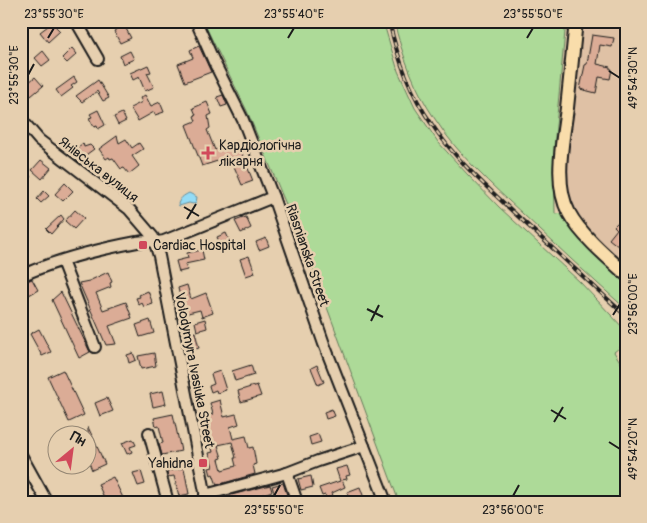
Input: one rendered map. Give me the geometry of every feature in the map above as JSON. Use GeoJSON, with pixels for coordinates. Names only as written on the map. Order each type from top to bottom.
{"type":"FeatureCollection","features":[{"type":"Feature","properties":{"kind":"main road"},"geometry":{"type":"LineString","coordinates":[[576,21],[560,167],[562,195],[569,214],[595,246],[626,274]]}},
{"type":"Feature","properties":{"kind":"street"},"geometry":{"type":"LineString","coordinates":[[76,21],[98,59]]}},
{"type":"Feature","properties":{"kind":"street","name":"Riasnianska Street"},"geometry":{"type":"LineString","coordinates":[[196,21],[243,120],[273,197],[324,344],[386,502]]}},
{"type":"Feature","properties":{"kind":"street","name":"Янівська вулиця"},"geometry":{"type":"LineString","coordinates":[[21,119],[39,140],[129,209],[155,243]]}},
{"type":"Feature","properties":{"kind":"street"},"geometry":{"type":"LineString","coordinates":[[21,276],[62,261],[139,241],[155,243],[273,197]]}},
{"type":"Feature","properties":{"kind":"street","name":"Volodymyra Ivasiuka Street"},"geometry":{"type":"LineString","coordinates":[[155,243],[160,256],[206,498]]}},
{"type":"Feature","properties":{"kind":"street"},"geometry":{"type":"LineString","coordinates":[[62,261],[95,347]]}},
{"type":"Feature","properties":{"kind":"street"},"geometry":{"type":"LineString","coordinates":[[149,433],[168,502]]}},
{"type":"Feature","properties":{"kind":"street"},"geometry":{"type":"LineString","coordinates":[[206,498],[287,473],[364,446]]}},
{"type":"Feature","properties":{"kind":"street"},"geometry":{"type":"LineString","coordinates":[[21,455],[47,502]]}},
{"type":"Feature","properties":{"kind":"street"},"geometry":{"type":"LineString","coordinates":[[287,473],[297,502]]}},
{"type":"Feature","properties":{"kind":"shaded area"},"geometry":{"type":"Polygon","coordinates":[[[585,21],[626,21],[626,269],[573,214],[567,195],[565,168],[585,21]]]}},
{"type":"Feature","properties":{"kind":"green space"},"geometry":{"type":"Polygon","coordinates":[[[203,21],[383,21],[398,71],[415,108],[438,142],[499,207],[580,282],[626,331],[623,344],[614,352],[626,371],[626,502],[399,502],[311,264],[247,111],[203,21]]]}},
{"type":"Feature","properties":{"kind":"green space"},"geometry":{"type":"Polygon","coordinates":[[[394,21],[566,21],[554,147],[555,214],[565,213],[593,249],[626,282],[626,309],[499,192],[454,145],[428,108],[415,84],[401,47],[394,21]]]}},
{"type":"Feature","properties":{"kind":"water"},"geometry":{"type":"Polygon","coordinates":[[[189,193],[197,197],[196,203],[179,206],[178,204],[183,196],[189,193]]]}},
{"type":"Feature","properties":{"kind":"building"},"geometry":{"type":"Polygon","coordinates":[[[44,21],[61,21],[55,26],[60,31],[48,42],[40,32],[48,26],[44,21]]]}},
{"type":"Feature","properties":{"kind":"building"},"geometry":{"type":"Polygon","coordinates":[[[124,25],[131,38],[120,43],[114,31],[124,25]]]}},
{"type":"Feature","properties":{"kind":"building"},"geometry":{"type":"Polygon","coordinates":[[[592,35],[614,38],[612,47],[600,45],[597,64],[612,69],[610,79],[599,77],[596,93],[580,89],[592,35]]]}},
{"type":"Feature","properties":{"kind":"building"},"geometry":{"type":"Polygon","coordinates":[[[199,46],[211,72],[185,82],[178,64],[193,58],[190,50],[199,46]]]}},
{"type":"Feature","properties":{"kind":"building"},"geometry":{"type":"Polygon","coordinates":[[[72,48],[77,54],[67,63],[62,58],[72,48]]]}},
{"type":"Feature","properties":{"kind":"building"},"geometry":{"type":"Polygon","coordinates":[[[43,51],[50,60],[42,66],[35,58],[43,51]]]}},
{"type":"Feature","properties":{"kind":"building"},"geometry":{"type":"Polygon","coordinates":[[[130,51],[134,59],[123,64],[120,56],[130,51]]]}},
{"type":"Feature","properties":{"kind":"building"},"geometry":{"type":"Polygon","coordinates":[[[148,65],[151,72],[147,73],[154,87],[145,91],[139,77],[133,80],[130,73],[148,65]]]}},
{"type":"Feature","properties":{"kind":"building"},"geometry":{"type":"Polygon","coordinates":[[[35,77],[43,86],[31,96],[28,93],[21,99],[21,89],[35,77]]]}},
{"type":"Feature","properties":{"kind":"building"},"geometry":{"type":"Polygon","coordinates":[[[74,77],[77,82],[71,86],[73,88],[61,97],[56,90],[74,77]]]}},
{"type":"Feature","properties":{"kind":"building"},"geometry":{"type":"Polygon","coordinates":[[[98,80],[109,98],[103,101],[97,91],[82,102],[76,96],[98,80]]]}},
{"type":"Feature","properties":{"kind":"building"},"geometry":{"type":"Polygon","coordinates":[[[145,95],[151,106],[160,102],[164,112],[155,115],[154,112],[138,121],[130,108],[142,102],[140,98],[145,95]]]}},
{"type":"Feature","properties":{"kind":"building"},"geometry":{"type":"Polygon","coordinates":[[[223,95],[227,105],[221,107],[217,97],[223,95]]]}},
{"type":"Feature","properties":{"kind":"building"},"geometry":{"type":"Polygon","coordinates":[[[207,102],[212,114],[208,116],[210,128],[207,130],[215,150],[237,141],[253,181],[242,185],[230,157],[202,166],[186,125],[196,121],[193,108],[207,102]]]}},
{"type":"Feature","properties":{"kind":"building"},"geometry":{"type":"Polygon","coordinates":[[[98,110],[105,125],[98,129],[97,126],[94,127],[89,118],[92,117],[90,114],[98,110]]]}},
{"type":"Feature","properties":{"kind":"building"},"geometry":{"type":"Polygon","coordinates":[[[122,113],[126,121],[118,125],[114,117],[122,113]]]}},
{"type":"Feature","properties":{"kind":"building"},"geometry":{"type":"Polygon","coordinates":[[[117,136],[119,143],[126,139],[132,148],[139,143],[143,149],[132,156],[139,166],[129,174],[124,168],[121,169],[113,158],[110,159],[109,157],[106,159],[99,149],[117,136]]]}},
{"type":"Feature","properties":{"kind":"building"},"geometry":{"type":"Polygon","coordinates":[[[83,143],[84,147],[90,145],[94,149],[83,157],[77,148],[83,143]]]}},
{"type":"Feature","properties":{"kind":"building"},"geometry":{"type":"Polygon","coordinates":[[[41,160],[51,168],[42,179],[32,170],[41,160]]]}},
{"type":"Feature","properties":{"kind":"building"},"geometry":{"type":"Polygon","coordinates":[[[21,168],[31,177],[21,188],[21,168]]]}},
{"type":"Feature","properties":{"kind":"building"},"geometry":{"type":"Polygon","coordinates":[[[65,183],[73,191],[63,201],[55,194],[65,183]]]}},
{"type":"Feature","properties":{"kind":"building"},"geometry":{"type":"Polygon","coordinates":[[[44,191],[49,196],[41,203],[37,199],[44,191]]]}},
{"type":"Feature","properties":{"kind":"building"},"geometry":{"type":"Polygon","coordinates":[[[75,210],[84,218],[74,229],[65,221],[75,210]]]}},
{"type":"Feature","properties":{"kind":"building"},"geometry":{"type":"Polygon","coordinates":[[[61,215],[64,219],[51,234],[46,229],[61,215]]]}},
{"type":"Feature","properties":{"kind":"building"},"geometry":{"type":"Polygon","coordinates":[[[246,217],[251,228],[241,233],[235,221],[246,217]]]}},
{"type":"Feature","properties":{"kind":"building"},"geometry":{"type":"Polygon","coordinates":[[[618,222],[626,228],[626,246],[623,250],[609,239],[617,229],[614,226],[618,222]]]}},
{"type":"Feature","properties":{"kind":"building"},"geometry":{"type":"Polygon","coordinates":[[[226,233],[230,242],[221,246],[217,237],[226,233]]]}},
{"type":"Feature","properties":{"kind":"building"},"geometry":{"type":"Polygon","coordinates":[[[266,238],[269,246],[259,250],[256,242],[266,238]]]}},
{"type":"Feature","properties":{"kind":"building"},"geometry":{"type":"Polygon","coordinates":[[[202,250],[204,260],[185,264],[187,270],[179,272],[176,261],[188,258],[187,253],[202,250]]]}},
{"type":"Feature","properties":{"kind":"building"},"geometry":{"type":"Polygon","coordinates":[[[249,256],[255,273],[246,276],[240,259],[249,256]]]}},
{"type":"Feature","properties":{"kind":"building"},"geometry":{"type":"Polygon","coordinates":[[[108,272],[112,282],[110,283],[111,287],[96,293],[103,310],[126,302],[132,318],[109,326],[116,344],[106,345],[79,283],[89,281],[108,272]]]}},
{"type":"Feature","properties":{"kind":"building"},"geometry":{"type":"Polygon","coordinates":[[[32,279],[38,290],[29,295],[22,283],[32,279]]]}},
{"type":"Feature","properties":{"kind":"building"},"geometry":{"type":"Polygon","coordinates":[[[187,285],[191,299],[206,293],[213,313],[202,317],[200,310],[184,314],[178,288],[187,285]]]}},
{"type":"Feature","properties":{"kind":"building"},"geometry":{"type":"Polygon","coordinates":[[[148,291],[153,304],[144,307],[142,303],[139,305],[136,298],[148,291]]]}},
{"type":"Feature","properties":{"kind":"building"},"geometry":{"type":"Polygon","coordinates":[[[61,292],[90,352],[79,358],[52,300],[61,292]]]}},
{"type":"Feature","properties":{"kind":"building"},"geometry":{"type":"Polygon","coordinates":[[[205,319],[207,328],[197,331],[195,322],[205,319]]]}},
{"type":"Feature","properties":{"kind":"building"},"geometry":{"type":"Polygon","coordinates":[[[150,320],[154,333],[140,337],[136,325],[150,320]]]}},
{"type":"Feature","properties":{"kind":"building"},"geometry":{"type":"Polygon","coordinates":[[[39,329],[51,352],[42,356],[30,334],[39,329]]]}},
{"type":"Feature","properties":{"kind":"building"},"geometry":{"type":"Polygon","coordinates":[[[195,332],[199,348],[192,350],[191,344],[187,344],[186,339],[188,338],[187,334],[195,332]]]}},
{"type":"Feature","properties":{"kind":"building"},"geometry":{"type":"Polygon","coordinates":[[[133,353],[136,360],[129,363],[127,355],[133,353]]]}},
{"type":"Feature","properties":{"kind":"building"},"geometry":{"type":"Polygon","coordinates":[[[154,353],[156,366],[141,369],[138,356],[154,353]]]}},
{"type":"Feature","properties":{"kind":"building"},"geometry":{"type":"Polygon","coordinates":[[[251,365],[254,375],[235,381],[232,371],[251,365]]]}},
{"type":"Feature","properties":{"kind":"building"},"geometry":{"type":"Polygon","coordinates":[[[317,365],[324,382],[318,385],[311,368],[317,365]]]}},
{"type":"Feature","properties":{"kind":"building"},"geometry":{"type":"Polygon","coordinates":[[[63,370],[84,415],[69,422],[48,377],[63,370]]]}},
{"type":"Feature","properties":{"kind":"building"},"geometry":{"type":"Polygon","coordinates":[[[220,371],[226,390],[217,393],[216,390],[211,392],[209,386],[214,384],[211,374],[220,371]]]}},
{"type":"Feature","properties":{"kind":"building"},"geometry":{"type":"Polygon","coordinates":[[[257,385],[261,396],[241,402],[238,391],[257,385]]]}},
{"type":"Feature","properties":{"kind":"building"},"geometry":{"type":"Polygon","coordinates":[[[163,391],[166,404],[153,407],[150,394],[163,391]]]}},
{"type":"Feature","properties":{"kind":"building"},"geometry":{"type":"Polygon","coordinates":[[[107,398],[113,411],[100,416],[95,403],[107,398]]]}},
{"type":"Feature","properties":{"kind":"building"},"geometry":{"type":"Polygon","coordinates":[[[220,400],[224,417],[236,414],[239,424],[230,427],[233,439],[246,436],[249,448],[253,447],[256,464],[253,465],[255,474],[217,485],[209,468],[213,467],[209,453],[213,452],[204,428],[207,427],[204,416],[213,414],[210,403],[220,400]],[[232,442],[218,445],[222,458],[219,459],[222,470],[236,466],[234,458],[236,458],[232,442]]]}},
{"type":"Feature","properties":{"kind":"building"},"geometry":{"type":"Polygon","coordinates":[[[332,409],[335,416],[326,419],[324,412],[332,409]]]}},
{"type":"Feature","properties":{"kind":"building"},"geometry":{"type":"Polygon","coordinates":[[[173,414],[181,451],[162,455],[159,444],[163,443],[159,426],[156,427],[154,418],[173,414]]]}},
{"type":"Feature","properties":{"kind":"building"},"geometry":{"type":"Polygon","coordinates":[[[318,434],[321,442],[311,445],[309,437],[318,434]]]}},
{"type":"Feature","properties":{"kind":"building"},"geometry":{"type":"Polygon","coordinates":[[[133,439],[136,445],[130,447],[132,452],[127,454],[122,443],[133,439]]]}},
{"type":"Feature","properties":{"kind":"building"},"geometry":{"type":"Polygon","coordinates":[[[98,449],[105,464],[98,467],[98,449]]]}},
{"type":"Feature","properties":{"kind":"building"},"geometry":{"type":"Polygon","coordinates":[[[347,466],[350,475],[346,476],[347,479],[342,480],[345,487],[332,493],[333,496],[326,498],[325,495],[322,496],[319,488],[340,481],[336,469],[347,466]]]}},
{"type":"Feature","properties":{"kind":"building"},"geometry":{"type":"Polygon","coordinates":[[[184,468],[189,494],[179,496],[174,476],[168,477],[167,471],[184,468]]]}},
{"type":"Feature","properties":{"kind":"building"},"geometry":{"type":"Polygon","coordinates":[[[141,471],[145,484],[138,486],[133,473],[141,471]]]}},
{"type":"Feature","properties":{"kind":"building"},"geometry":{"type":"Polygon","coordinates":[[[311,476],[313,487],[301,490],[298,479],[311,476]]]}},
{"type":"Feature","properties":{"kind":"building"},"geometry":{"type":"Polygon","coordinates":[[[113,477],[125,502],[106,502],[98,484],[113,477]]]}},
{"type":"Feature","properties":{"kind":"building"},"geometry":{"type":"Polygon","coordinates":[[[283,483],[287,495],[276,499],[272,486],[283,483]]]}},
{"type":"Feature","properties":{"kind":"building"},"geometry":{"type":"Polygon","coordinates":[[[270,485],[272,491],[241,502],[214,502],[220,498],[270,485]]]}},
{"type":"Feature","properties":{"kind":"building"},"geometry":{"type":"Polygon","coordinates":[[[21,486],[30,502],[21,502],[21,486]]]}},
{"type":"Feature","properties":{"kind":"building"},"geometry":{"type":"Polygon","coordinates":[[[360,487],[364,498],[351,502],[347,492],[360,487]]]}},
{"type":"Feature","properties":{"kind":"railway"},"geometry":{"type":"LineString","coordinates":[[389,21],[400,61],[411,87],[423,111],[440,137],[485,186],[626,316]]}},
{"type":"Feature","properties":{"kind":"place","name":"Кардіологічна лікарня"},"geometry":{"type":"Point","coordinates":[208,153]}},
{"type":"Feature","properties":{"kind":"place","name":"Cardiac Hospital"},"geometry":{"type":"Point","coordinates":[143,245]}},
{"type":"Feature","properties":{"kind":"place","name":"Yahidna"},"geometry":{"type":"Point","coordinates":[203,463]}}]}
